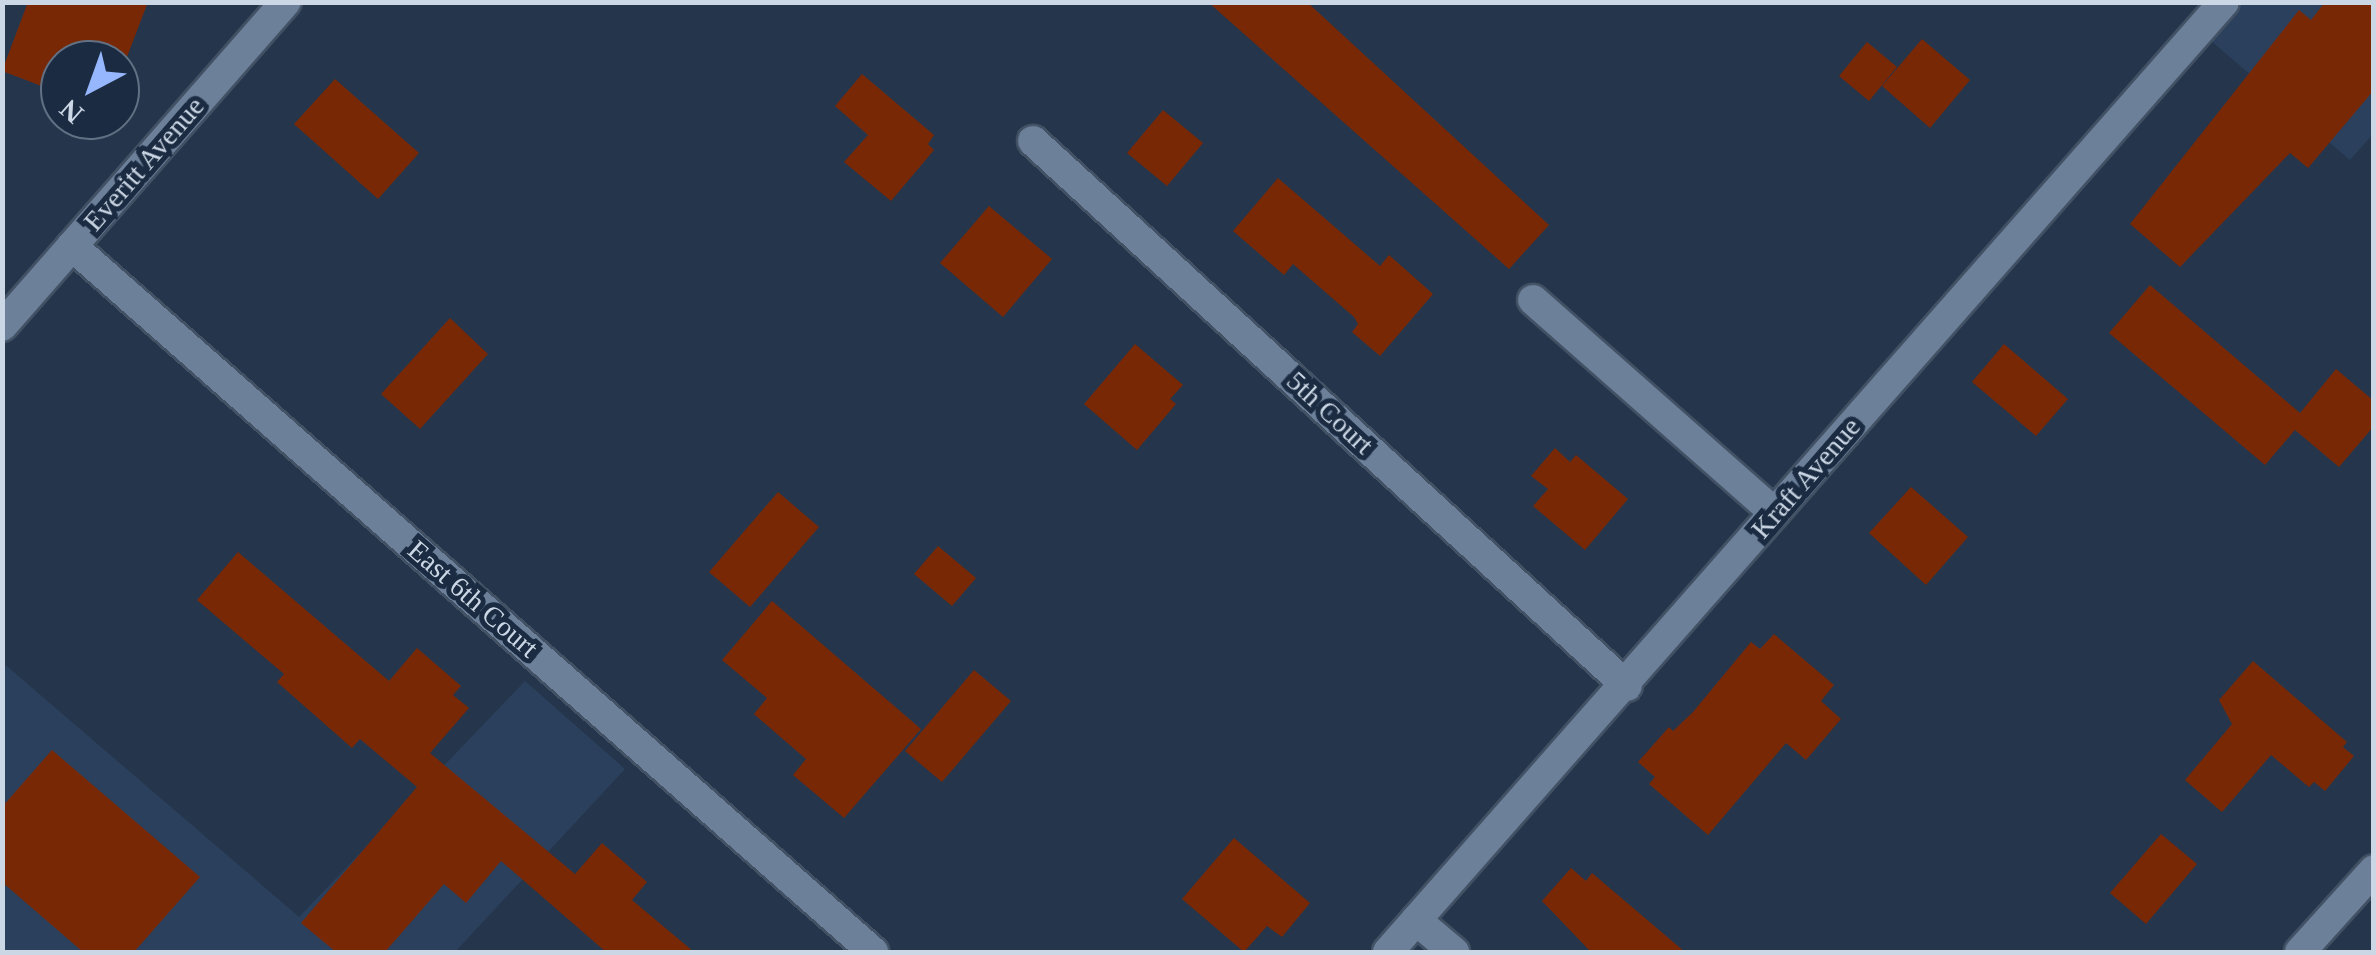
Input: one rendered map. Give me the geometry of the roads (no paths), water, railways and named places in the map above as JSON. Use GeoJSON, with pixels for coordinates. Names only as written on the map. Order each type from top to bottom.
{"type":"FeatureCollection","features":[{"type":"Feature","properties":{"kind":"street","name":"Everitt Avenue"},"geometry":{"type":"LineString","coordinates":[[2,326],[286,2]]}},
{"type":"Feature","properties":{"kind":"street","name":"Kraft Avenue"},"geometry":{"type":"LineString","coordinates":[[1388,952],[1628,686],[1774,513],[2224,2]]}},
{"type":"Feature","properties":{"kind":"street","name":"5th Court"},"geometry":{"type":"LineString","coordinates":[[1033,141],[1628,686]]}},
{"type":"Feature","properties":{"kind":"street","name":"East 6th Court"},"geometry":{"type":"LineString","coordinates":[[72,246],[873,952]]}},
{"type":"Feature","properties":{"kind":"street"},"geometry":{"type":"LineString","coordinates":[[1533,300],[1774,513]]}},
{"type":"Feature","properties":{"kind":"street"},"geometry":{"type":"LineString","coordinates":[[2300,952],[2374,870]]}},
{"type":"Feature","properties":{"kind":"street"},"geometry":{"type":"LineString","coordinates":[[1416,920],[1454,952]]}}]}
